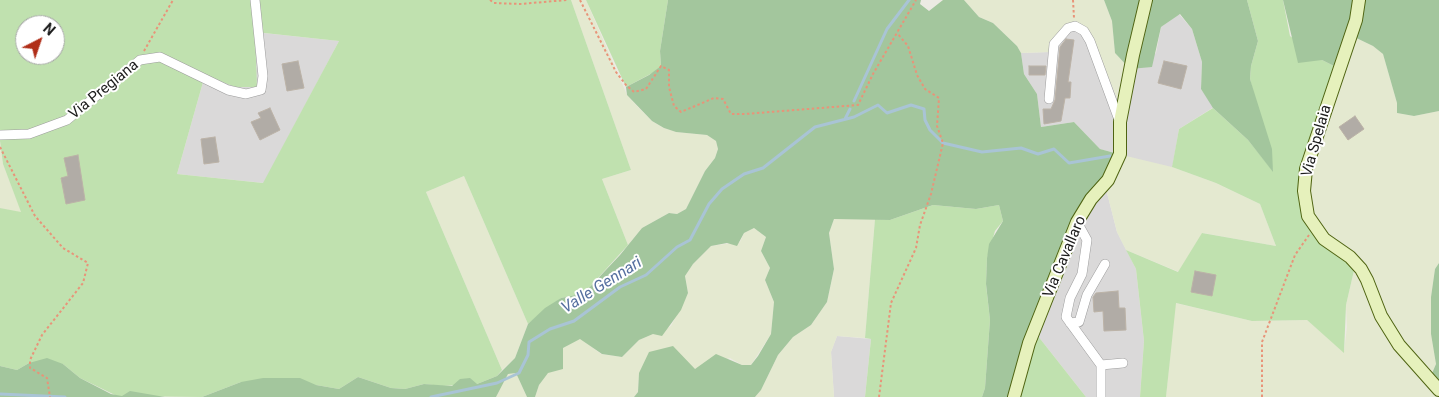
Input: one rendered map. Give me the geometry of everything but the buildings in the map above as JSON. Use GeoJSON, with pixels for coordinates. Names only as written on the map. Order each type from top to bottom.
{"type":"FeatureCollection","features":[{"type":"Feature","properties":{"kind":"street","name":"Via Pregiana"},"geometry":{"type":"LineString","coordinates":[[0,135],[29,134],[67,120],[140,60],[160,57],[228,90],[246,94],[261,90],[263,76],[256,0]]}},
{"type":"Feature","properties":{"kind":"street","name":"Via Cavallaro"},"geometry":{"type":"LineString","coordinates":[[1014,397],[1029,343],[1076,222],[1091,199],[1108,180],[1120,154],[1120,122],[1146,0]]}},
{"type":"Feature","properties":{"kind":"street","name":"Via Spelaia"},"geometry":{"type":"LineString","coordinates":[[1314,228],[1308,216],[1304,191],[1306,169],[1356,20],[1359,0]]}},
{"type":"Feature","properties":{"kind":"street"},"geometry":{"type":"LineString","coordinates":[[1049,100],[1054,44],[1068,28],[1074,26]]}},
{"type":"Feature","properties":{"kind":"street","name":"Via Cavallaro"},"geometry":{"type":"LineString","coordinates":[[1074,26],[1084,32],[1090,42],[1120,122]]}},
{"type":"Feature","properties":{"kind":"street"},"geometry":{"type":"LineString","coordinates":[[1076,222],[1087,240],[1082,274],[1070,298],[1066,317],[1101,364],[1101,397]]}},
{"type":"Feature","properties":{"kind":"street"},"geometry":{"type":"LineString","coordinates":[[1314,228],[1324,238],[1350,257],[1361,269],[1368,280],[1381,316],[1399,345],[1439,390]]}},
{"type":"Feature","properties":{"kind":"street"},"geometry":{"type":"LineString","coordinates":[[1070,323],[1079,322],[1087,295],[1105,264]]}},
{"type":"Feature","properties":{"kind":"street"},"geometry":{"type":"LineString","coordinates":[[1101,364],[1123,363]]}},
{"type":"Feature","properties":{"kind":"path"},"geometry":{"type":"LineString","coordinates":[[140,60],[174,0]]}},
{"type":"Feature","properties":{"kind":"path"},"geometry":{"type":"LineString","coordinates":[[490,0],[494,3],[520,4],[567,0]]}},
{"type":"Feature","properties":{"kind":"path"},"geometry":{"type":"LineString","coordinates":[[580,0],[601,43],[626,85],[634,92],[646,89],[661,66],[669,70],[669,87],[674,106],[681,112],[714,98],[723,99],[731,114],[834,108],[858,104],[872,74],[916,0]]}},
{"type":"Feature","properties":{"kind":"path"},"geometry":{"type":"LineString","coordinates":[[1073,0],[1074,26]]}},
{"type":"Feature","properties":{"kind":"path"},"geometry":{"type":"LineString","coordinates":[[879,397],[891,303],[916,248],[920,225],[925,215],[943,143],[937,126],[939,98],[925,89],[917,75],[908,46],[897,33]]}},
{"type":"Feature","properties":{"kind":"path"},"geometry":{"type":"LineString","coordinates":[[0,147],[35,216],[63,248],[88,263],[83,283],[42,334],[30,360],[30,368],[47,378],[50,397]]}},
{"type":"Feature","properties":{"kind":"path"},"geometry":{"type":"LineString","coordinates":[[1262,397],[1262,342],[1295,255],[1314,228]]}},
{"type":"Feature","properties":{"kind":"shaded area"},"geometry":{"type":"Polygon","coordinates":[[[1179,14],[1192,29],[1202,62],[1201,89],[1214,107],[1179,129],[1172,169],[1100,149],[1074,122],[1041,127],[1037,94],[1024,74],[1021,53],[1050,52],[1071,23],[1090,33],[1122,110],[1130,69],[1156,53],[1161,27],[1179,14]]]}},
{"type":"Feature","properties":{"kind":"shaded area"},"geometry":{"type":"Polygon","coordinates":[[[254,32],[339,41],[264,183],[177,174],[205,75],[254,32]]]}},
{"type":"Feature","properties":{"kind":"shaded area"},"geometry":{"type":"Polygon","coordinates":[[[1105,185],[1117,232],[1136,269],[1144,341],[1140,397],[1086,397],[1034,331],[1079,224],[1105,185]]]}},
{"type":"Feature","properties":{"kind":"shaded area"},"geometry":{"type":"Polygon","coordinates":[[[837,336],[871,339],[865,397],[834,397],[831,352],[837,336]]]}},
{"type":"Feature","properties":{"kind":"green space"},"geometry":{"type":"Polygon","coordinates":[[[0,0],[571,0],[631,170],[602,179],[628,245],[587,290],[580,294],[561,298],[528,324],[464,176],[426,192],[502,370],[497,376],[477,384],[442,386],[424,384],[405,389],[391,388],[358,377],[339,389],[316,385],[241,382],[202,397],[117,396],[80,378],[63,364],[29,363],[17,370],[0,366],[0,208],[21,212],[3,164],[0,141],[0,0]],[[255,32],[257,87],[235,87],[205,75],[177,174],[263,183],[339,41],[255,32]]]}},
{"type":"Feature","properties":{"kind":"green space"},"geometry":{"type":"Polygon","coordinates":[[[571,0],[586,0],[627,95],[637,106],[652,121],[664,128],[676,132],[707,135],[716,141],[718,149],[715,158],[705,171],[686,209],[677,214],[669,213],[642,228],[628,245],[602,179],[631,170],[571,0]]]}},
{"type":"Feature","properties":{"kind":"green space"},"geometry":{"type":"Polygon","coordinates":[[[586,0],[668,0],[660,51],[661,66],[656,71],[626,87],[586,0]]]}},
{"type":"Feature","properties":{"kind":"green space"},"geometry":{"type":"Polygon","coordinates":[[[668,0],[921,0],[920,4],[929,11],[943,0],[964,0],[979,17],[993,23],[1017,46],[1021,53],[1024,74],[1037,94],[1041,127],[1074,122],[1100,149],[1122,155],[1079,224],[1012,397],[982,397],[985,388],[990,320],[986,284],[987,258],[989,244],[1003,221],[999,205],[976,209],[933,205],[890,220],[834,219],[829,233],[834,269],[827,302],[811,325],[793,337],[778,355],[761,390],[755,397],[634,397],[638,392],[639,373],[649,352],[673,346],[695,369],[716,354],[742,365],[751,365],[758,356],[771,334],[774,302],[765,280],[770,268],[761,251],[766,237],[754,228],[744,233],[737,246],[727,243],[711,246],[693,264],[685,276],[688,293],[681,310],[662,336],[653,334],[639,340],[622,357],[602,354],[580,339],[563,348],[563,369],[548,373],[539,385],[535,397],[527,397],[516,373],[508,374],[496,397],[202,397],[241,382],[263,378],[300,378],[316,385],[339,389],[358,377],[391,388],[405,389],[424,384],[452,386],[460,379],[470,378],[477,384],[497,376],[515,358],[528,324],[545,308],[561,298],[580,294],[587,290],[642,228],[669,213],[677,214],[686,209],[705,171],[715,158],[718,149],[716,141],[707,135],[676,132],[664,128],[652,121],[627,95],[626,87],[649,75],[661,66],[660,51],[668,0]]]}},
{"type":"Feature","properties":{"kind":"green space"},"geometry":{"type":"Polygon","coordinates":[[[964,0],[1104,0],[1112,21],[1115,53],[1130,69],[1122,111],[1090,33],[1071,23],[1050,52],[1021,53],[1017,46],[993,23],[979,17],[964,0]]]}},
{"type":"Feature","properties":{"kind":"green space"},"geometry":{"type":"Polygon","coordinates":[[[1104,0],[1247,0],[1258,41],[1251,66],[1250,79],[1272,149],[1273,172],[1248,140],[1213,108],[1201,89],[1202,62],[1192,29],[1180,14],[1161,27],[1152,67],[1130,69],[1115,53],[1112,21],[1104,0]]]}},
{"type":"Feature","properties":{"kind":"green space"},"geometry":{"type":"Polygon","coordinates":[[[1247,0],[1283,0],[1290,36],[1322,60],[1338,68],[1307,179],[1308,210],[1327,240],[1355,266],[1346,305],[1344,353],[1307,320],[1252,321],[1176,303],[1166,397],[1140,397],[1144,341],[1136,269],[1126,250],[1178,272],[1202,233],[1276,246],[1260,204],[1216,183],[1172,167],[1179,129],[1213,108],[1248,140],[1273,171],[1250,79],[1251,66],[1258,41],[1247,0]]]}},
{"type":"Feature","properties":{"kind":"green space"},"geometry":{"type":"Polygon","coordinates":[[[1283,0],[1439,0],[1439,111],[1414,116],[1397,113],[1397,103],[1383,54],[1373,46],[1348,34],[1338,68],[1322,60],[1298,63],[1283,0]]]}},
{"type":"Feature","properties":{"kind":"green space"},"geometry":{"type":"Polygon","coordinates":[[[1348,34],[1373,46],[1383,54],[1397,103],[1397,113],[1414,116],[1439,111],[1439,263],[1435,269],[1431,297],[1431,334],[1436,364],[1430,378],[1439,388],[1439,397],[1166,397],[1175,303],[1252,321],[1307,320],[1344,352],[1347,327],[1346,305],[1355,266],[1327,240],[1308,210],[1307,179],[1348,34]]]}},
{"type":"Feature","properties":{"kind":"green space"},"geometry":{"type":"Polygon","coordinates":[[[0,141],[3,164],[22,213],[0,208],[0,141]]]}},
{"type":"Feature","properties":{"kind":"green space"},"geometry":{"type":"Polygon","coordinates":[[[1122,155],[1172,167],[1216,183],[1260,204],[1276,246],[1203,233],[1179,272],[1126,250],[1117,232],[1105,185],[1122,155]]]}},
{"type":"Feature","properties":{"kind":"green space"},"geometry":{"type":"Polygon","coordinates":[[[464,176],[528,324],[515,358],[502,370],[426,192],[464,176]]]}},
{"type":"Feature","properties":{"kind":"green space"},"geometry":{"type":"Polygon","coordinates":[[[933,205],[976,209],[999,205],[1003,221],[995,231],[987,258],[986,285],[990,320],[985,388],[982,397],[865,397],[871,339],[865,338],[875,219],[890,220],[933,205]]]}},
{"type":"Feature","properties":{"kind":"green space"},"geometry":{"type":"Polygon","coordinates":[[[834,219],[875,219],[865,338],[837,336],[831,352],[834,397],[755,397],[761,390],[778,355],[793,337],[811,325],[827,302],[834,269],[829,233],[834,219]]]}},
{"type":"Feature","properties":{"kind":"green space"},"geometry":{"type":"Polygon","coordinates":[[[754,228],[766,237],[761,251],[770,268],[765,280],[774,302],[771,334],[751,365],[742,365],[730,358],[695,369],[639,373],[638,392],[634,397],[535,397],[539,385],[563,348],[580,338],[601,354],[622,357],[639,340],[671,326],[688,293],[685,276],[693,264],[711,246],[740,242],[744,233],[754,228]]]}},
{"type":"Feature","properties":{"kind":"green space"},"geometry":{"type":"Polygon","coordinates":[[[1439,263],[1439,388],[1430,378],[1436,364],[1431,334],[1431,297],[1435,269],[1439,263]]]}},
{"type":"Feature","properties":{"kind":"green space"},"geometry":{"type":"Polygon","coordinates":[[[1034,331],[1086,397],[1012,397],[1034,331]]]}},
{"type":"Feature","properties":{"kind":"green space"},"geometry":{"type":"Polygon","coordinates":[[[47,358],[63,364],[80,378],[111,394],[122,396],[130,391],[165,397],[0,397],[0,366],[17,370],[29,363],[47,358]]]}},
{"type":"Feature","properties":{"kind":"green space"},"geometry":{"type":"Polygon","coordinates":[[[516,373],[527,397],[496,397],[508,374],[516,373]]]}},
{"type":"Feature","properties":{"kind":"waterway"},"geometry":{"type":"LineString","coordinates":[[854,101],[887,29],[909,0]]}},
{"type":"Feature","properties":{"kind":"waterway","name":"Valle Gennari"},"geometry":{"type":"LineString","coordinates":[[431,397],[497,383],[519,373],[528,355],[529,342],[550,329],[574,321],[620,287],[646,275],[677,247],[690,240],[709,204],[722,189],[744,174],[763,168],[815,127],[854,117],[878,105],[887,113],[911,105],[924,109],[925,120],[930,130],[943,143],[982,152],[1021,148],[1038,154],[1054,149],[1069,163],[1110,156]]}},
{"type":"Feature","properties":{"kind":"waterway"},"geometry":{"type":"LineString","coordinates":[[845,119],[850,109]]}},
{"type":"Feature","properties":{"kind":"waterway","name":"Valle Gennari"},"geometry":{"type":"LineString","coordinates":[[0,394],[65,397]]}}]}
